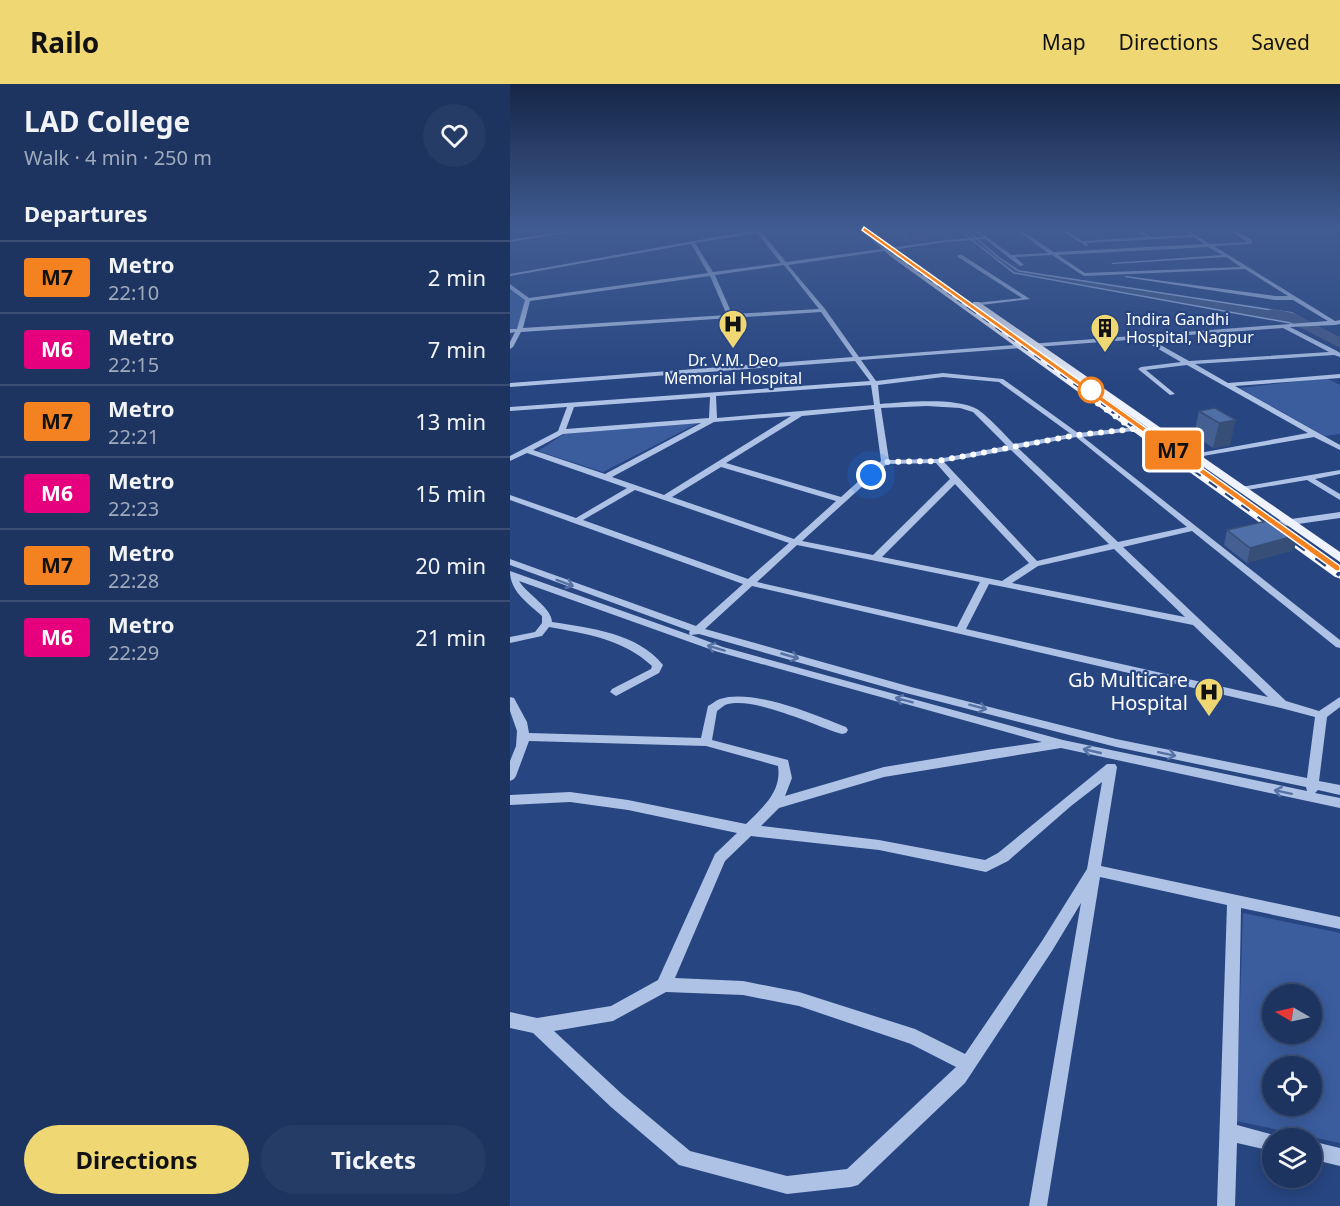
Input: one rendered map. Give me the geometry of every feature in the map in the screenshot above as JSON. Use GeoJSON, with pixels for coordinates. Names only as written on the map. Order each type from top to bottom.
{"type":"FeatureCollection","features":[{"type":"Feature","properties":{"kind":"main road"},"geometry":{"type":"LineString","coordinates":[[928,281],[1340,574]]}},
{"type":"Feature","properties":{"kind":"main road"},"geometry":{"type":"LineString","coordinates":[[941,281],[1036,344],[1340,558]]}},
{"type":"Feature","properties":{"kind":"street"},"geometry":{"type":"LineString","coordinates":[[510,286],[528,300],[665,281]]}},
{"type":"Feature","properties":{"kind":"street"},"geometry":{"type":"LineString","coordinates":[[715,281],[730,316]]}},
{"type":"Feature","properties":{"kind":"street"},"geometry":{"type":"LineString","coordinates":[[801,281],[824,310],[874,383],[885,462]]}},
{"type":"Feature","properties":{"kind":"street"},"geometry":{"type":"LineString","coordinates":[[976,304],[1027,299],[1000,281]]}},
{"type":"Feature","properties":{"kind":"street"},"geometry":{"type":"LineString","coordinates":[[1151,281],[1275,298],[1293,298]]}},
{"type":"Feature","properties":{"kind":"street"},"geometry":{"type":"LineString","coordinates":[[1266,281],[1337,322]]}},
{"type":"Feature","properties":{"kind":"street"},"geometry":{"type":"LineString","coordinates":[[510,347],[519,331],[528,300]]}},
{"type":"Feature","properties":{"kind":"street"},"geometry":{"type":"LineString","coordinates":[[510,331],[824,310]]}},
{"type":"Feature","properties":{"kind":"street"},"geometry":{"type":"LineString","coordinates":[[510,386],[1337,322]]}},
{"type":"Feature","properties":{"kind":"street"},"geometry":{"type":"LineString","coordinates":[[1283,326],[1338,354]]}},
{"type":"Feature","properties":{"kind":"street"},"geometry":{"type":"LineString","coordinates":[[1143,338],[1340,447]]}},
{"type":"Feature","properties":{"kind":"street"},"geometry":{"type":"LineString","coordinates":[[1172,394],[1141,369],[1187,363],[1338,354]]}},
{"type":"Feature","properties":{"kind":"street"},"geometry":{"type":"LineString","coordinates":[[510,409],[874,383],[943,375],[1001,381],[1077,435],[1340,645]]}},
{"type":"Feature","properties":{"kind":"street"},"geometry":{"type":"LineString","coordinates":[[1227,385],[1332,377],[1340,379]]}},
{"type":"Feature","properties":{"kind":"street"},"geometry":{"type":"LineString","coordinates":[[713,395],[713,420]]}},
{"type":"Feature","properties":{"kind":"street"},"geometry":{"type":"LineString","coordinates":[[561,432],[571,405]]}},
{"type":"Feature","properties":{"kind":"street"},"geometry":{"type":"LineString","coordinates":[[510,459],[561,432],[878,408],[963,405],[975,411],[1282,704]]}},
{"type":"Feature","properties":{"kind":"street"},"geometry":{"type":"LineString","coordinates":[[665,498],[802,414]]}},
{"type":"Feature","properties":{"kind":"street"},"geometry":{"type":"LineString","coordinates":[[606,477],[713,420]]}},
{"type":"Feature","properties":{"kind":"street"},"geometry":{"type":"LineString","coordinates":[[686,639],[885,462],[938,461],[1077,435],[1133,429]]}},
{"type":"Feature","properties":{"kind":"street"},"geometry":{"type":"LineString","coordinates":[[1194,456],[1316,434]]}},
{"type":"Feature","properties":{"kind":"street"},"geometry":{"type":"LineString","coordinates":[[1325,439],[1340,438]]}},
{"type":"Feature","properties":{"kind":"street"},"geometry":{"type":"LineString","coordinates":[[528,451],[795,542],[1197,622]]}},
{"type":"Feature","properties":{"kind":"street"},"geometry":{"type":"LineString","coordinates":[[938,461],[1035,564]]}},
{"type":"Feature","properties":{"kind":"street"},"geometry":{"type":"LineString","coordinates":[[720,464],[842,500]]}},
{"type":"Feature","properties":{"kind":"street"},"geometry":{"type":"LineString","coordinates":[[1241,489],[1340,472]]}},
{"type":"Feature","properties":{"kind":"street"},"geometry":{"type":"LineString","coordinates":[[1309,478],[1340,498]]}},
{"type":"Feature","properties":{"kind":"street"},"geometry":{"type":"LineString","coordinates":[[876,558],[955,479]]}},
{"type":"Feature","properties":{"kind":"street"},"geometry":{"type":"LineString","coordinates":[[576,521],[634,487]]}},
{"type":"Feature","properties":{"kind":"street"},"geometry":{"type":"LineString","coordinates":[[510,497],[749,583],[1282,704],[1321,715]]}},
{"type":"Feature","properties":{"kind":"street"},"geometry":{"type":"LineString","coordinates":[[1270,525],[1340,515]]}},
{"type":"Feature","properties":{"kind":"street"},"geometry":{"type":"LineString","coordinates":[[1005,584],[1035,564],[1193,528]]}},
{"type":"Feature","properties":{"kind":"street"},"geometry":{"type":"LineString","coordinates":[[510,562],[697,630],[910,690],[1113,756],[1340,790]]}},
{"type":"Feature","properties":{"kind":"street"},"geometry":{"type":"LineString","coordinates":[[510,640],[538,634],[547,624],[547,615],[521,591],[511,575]]}},
{"type":"Feature","properties":{"kind":"street"},"geometry":{"type":"LineString","coordinates":[[511,575],[686,639],[1063,744],[1340,803]]}},
{"type":"Feature","properties":{"kind":"street"},"geometry":{"type":"LineString","coordinates":[[958,632],[986,580]]}},
{"type":"Feature","properties":{"kind":"street"},"geometry":{"type":"LineString","coordinates":[[547,624],[624,642],[658,665],[655,671],[616,692]]}},
{"type":"Feature","properties":{"kind":"street"},"geometry":{"type":"LineString","coordinates":[[706,742],[712,709],[720,702],[729,700],[773,705],[842,730]]}},
{"type":"Feature","properties":{"kind":"street"},"geometry":{"type":"LineString","coordinates":[[510,701],[519,714],[525,737],[510,776]]}},
{"type":"Feature","properties":{"kind":"street"},"geometry":{"type":"LineString","coordinates":[[1312,798],[1321,715],[1340,701]]}},
{"type":"Feature","properties":{"kind":"street"},"geometry":{"type":"LineString","coordinates":[[525,737],[706,742],[784,764],[786,778],[775,804],[720,858],[664,986]]}},
{"type":"Feature","properties":{"kind":"street"},"geometry":{"type":"LineString","coordinates":[[775,804],[884,772],[982,754],[1063,744]]}},
{"type":"Feature","properties":{"kind":"street"},"geometry":{"type":"LineString","coordinates":[[510,800],[570,797],[628,805],[748,830],[879,845],[986,866],[1003,857],[1066,803],[1113,756]]}},
{"type":"Feature","properties":{"kind":"street"},"geometry":{"type":"LineString","coordinates":[[1038,1206],[1113,756]]}},
{"type":"Feature","properties":{"kind":"street"},"geometry":{"type":"LineString","coordinates":[[1094,870],[1340,923]]}},
{"type":"Feature","properties":{"kind":"street"},"geometry":{"type":"LineString","coordinates":[[537,1026],[617,1101],[685,1160],[787,1185],[852,1178],[959,1077],[1094,870]]}},
{"type":"Feature","properties":{"kind":"street"},"geometry":{"type":"LineString","coordinates":[[1226,1206],[1234,901]]}},
{"type":"Feature","properties":{"kind":"street"},"geometry":{"type":"LineString","coordinates":[[510,1020],[537,1026],[614,1013],[664,986],[743,988],[799,999],[915,1037],[967,1065]]}},
{"type":"Feature","properties":{"kind":"street"},"geometry":{"type":"LineString","coordinates":[[1228,1132],[1262,1140]]}},
{"type":"Feature","properties":{"kind":"street"},"geometry":{"type":"LineString","coordinates":[[1322,1153],[1340,1157]]}},
{"type":"Feature","properties":{"kind":"shaded area"},"geometry":{"type":"Polygon","coordinates":[[[1060,281],[1086,281],[1292,313],[1308,322],[1296,324],[1060,281]]]}},
{"type":"Feature","properties":{"kind":"shaded area"},"geometry":{"type":"Polygon","coordinates":[[[510,287],[528,300],[519,331],[510,331],[510,287]]]}},
{"type":"Feature","properties":{"kind":"shaded area"},"geometry":{"type":"Polygon","coordinates":[[[1326,378],[1340,385],[1340,434],[1325,436],[1239,388],[1326,378]]]}},
{"type":"Feature","properties":{"kind":"shaded area"},"geometry":{"type":"Polygon","coordinates":[[[698,423],[603,472],[538,451],[564,434],[698,423]]]}},
{"type":"Feature","properties":{"kind":"shaded area"},"geometry":{"type":"Polygon","coordinates":[[[1243,913],[1340,933],[1340,1143],[1322,1139],[1322,1128],[1269,1128],[1236,1121],[1243,913]]]}},
{"type":"Feature","properties":{"kind":"building"},"geometry":{"type":"Polygon","coordinates":[[[1215,408],[1236,420],[1219,423],[1199,411],[1215,408]]]}},
{"type":"Feature","properties":{"kind":"building"},"geometry":{"type":"Polygon","coordinates":[[[1275,519],[1298,535],[1250,548],[1227,530],[1275,519]]]}},
{"type":"Feature","properties":{"kind":"waterway"},"geometry":{"type":"LineString","coordinates":[[1273,313],[1288,316],[1340,343]]}},
{"type":"Feature","properties":{"kind":"railway"},"geometry":{"type":"LineString","coordinates":[[932,281],[972,310]]}},
{"type":"Feature","properties":{"kind":"railway"},"geometry":{"type":"LineString","coordinates":[[970,308],[1114,412]]}},
{"type":"Feature","properties":{"kind":"railway"},"geometry":{"type":"LineString","coordinates":[[1112,411],[1297,544]]}},
{"type":"Feature","properties":{"kind":"railway"},"geometry":{"type":"LineString","coordinates":[[1295,542],[1340,575]]}},
{"type":"Feature","properties":{"kind":"metro line","name":"M7"},"geometry":{"type":"LineString","coordinates":[[936,281],[1340,568]]}},
{"type":"Feature","properties":{"kind":"place","name":"Dr. V.M. Deo Memorial Hospital"},"geometry":{"type":"Point","coordinates":[733,350]}},
{"type":"Feature","properties":{"kind":"place","name":"Indira Gandhi Hospital, Nagpur"},"geometry":{"type":"Point","coordinates":[1105,354]}},
{"type":"Feature","properties":{"kind":"place","name":"Gb Multicare Hospital"},"geometry":{"type":"Point","coordinates":[1209,718]}},
{"type":"Feature","properties":{"kind":"route"},"geometry":{"type":"LineString","coordinates":[[871,475],[885,462],[938,461],[1077,435],[1133,429],[1085,394],[1091,390]]}}]}
